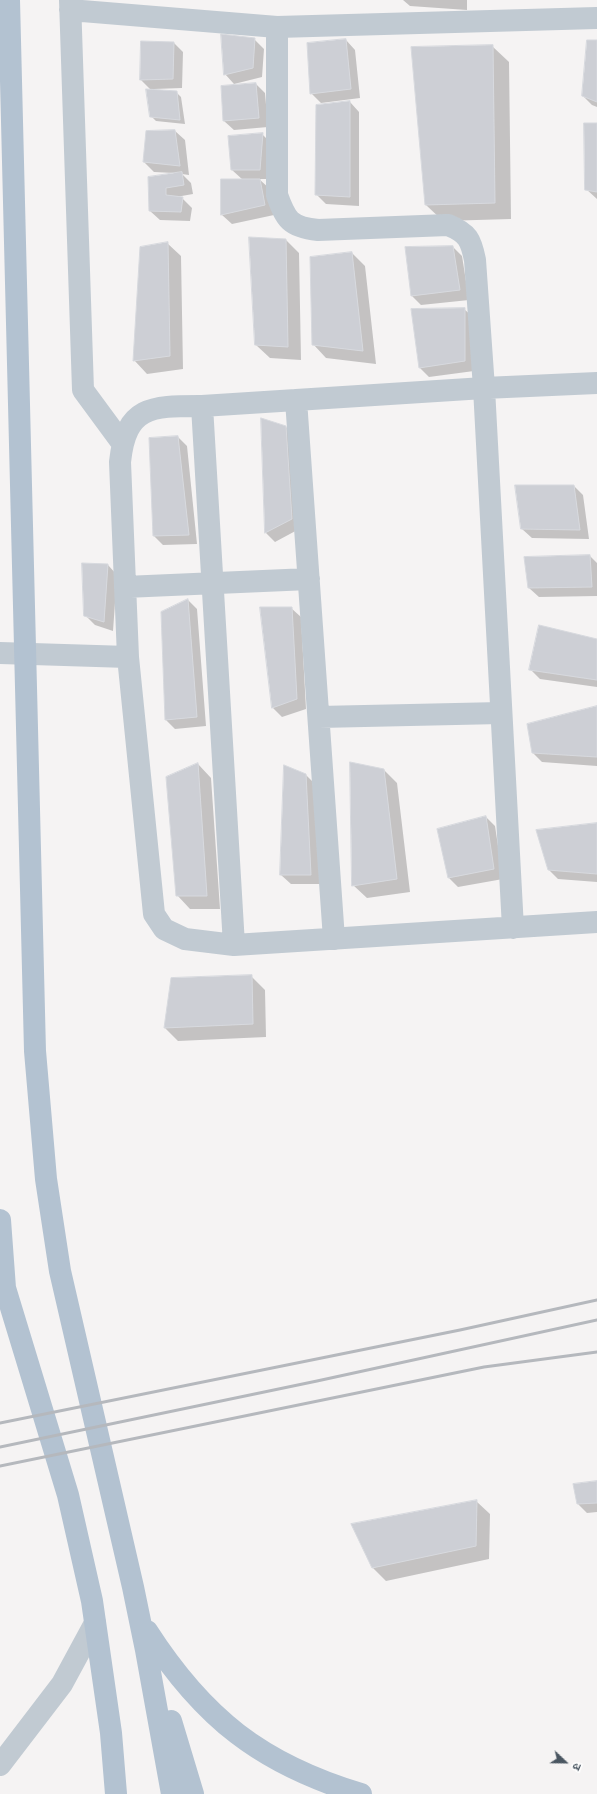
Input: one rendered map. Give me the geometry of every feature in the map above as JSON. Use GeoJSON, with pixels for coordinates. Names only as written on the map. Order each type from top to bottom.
{"type":"FeatureCollection","features":[{"type":"Feature","properties":{"kind":"main road"},"geometry":{"type":"LineString","coordinates":[[9,0],[35,1051],[38,1096],[46,1179],[60,1271],[142,1625],[172,1794]]}},
{"type":"Feature","properties":{"kind":"main road"},"geometry":{"type":"LineString","coordinates":[[0,1220],[5,1288],[68,1495],[95,1623],[111,1733],[116,1794]]}},
{"type":"Feature","properties":{"kind":"main road"},"geometry":{"type":"LineString","coordinates":[[142,1625],[193,1794]]}},
{"type":"Feature","properties":{"kind":"main road"},"geometry":{"type":"LineString","coordinates":[[142,1625],[165,1659],[188,1687],[213,1714],[242,1738],[285,1765],[310,1777],[361,1794]]}},
{"type":"Feature","properties":{"kind":"street"},"geometry":{"type":"LineString","coordinates":[[122,443],[83,390],[70,5],[277,27],[597,18]]}},
{"type":"Feature","properties":{"kind":"street"},"geometry":{"type":"LineString","coordinates":[[277,27],[277,194],[283,212],[291,222],[302,228],[312,230],[438,224],[448,225],[460,230],[471,243],[475,260],[484,388],[513,928]]}},
{"type":"Feature","properties":{"kind":"street"},"geometry":{"type":"LineString","coordinates":[[597,383],[484,388],[202,406],[166,406],[143,413],[130,424],[122,443],[120,462],[128,657],[154,914],[164,929],[185,939],[234,945],[597,922]]}},
{"type":"Feature","properties":{"kind":"street"},"geometry":{"type":"LineString","coordinates":[[296,400],[334,939]]}},
{"type":"Feature","properties":{"kind":"street"},"geometry":{"type":"LineString","coordinates":[[202,406],[234,945]]}},
{"type":"Feature","properties":{"kind":"street"},"geometry":{"type":"LineString","coordinates":[[125,587],[212,582],[309,579]]}},
{"type":"Feature","properties":{"kind":"street"},"geometry":{"type":"LineString","coordinates":[[0,653],[128,657]]}},
{"type":"Feature","properties":{"kind":"street"},"geometry":{"type":"LineString","coordinates":[[318,717],[501,713]]}},
{"type":"Feature","properties":{"kind":"street"},"geometry":{"type":"LineString","coordinates":[[0,1765],[62,1684],[95,1623]]}},
{"type":"Feature","properties":{"kind":"building"},"geometry":{"type":"Polygon","coordinates":[[[221,34],[255,38],[253,68],[224,75],[221,34]]]}},
{"type":"Feature","properties":{"kind":"building"},"geometry":{"type":"Polygon","coordinates":[[[346,39],[351,89],[310,94],[307,43],[346,39]]]}},
{"type":"Feature","properties":{"kind":"building"},"geometry":{"type":"Polygon","coordinates":[[[587,40],[597,40],[597,102],[582,96],[587,40]]]}},
{"type":"Feature","properties":{"kind":"building"},"geometry":{"type":"Polygon","coordinates":[[[141,41],[174,42],[173,79],[140,80],[141,41]]]}},
{"type":"Feature","properties":{"kind":"building"},"geometry":{"type":"Polygon","coordinates":[[[493,45],[495,203],[425,205],[411,47],[493,45]]]}},
{"type":"Feature","properties":{"kind":"building"},"geometry":{"type":"Polygon","coordinates":[[[256,83],[259,118],[223,121],[221,86],[256,83]]]}},
{"type":"Feature","properties":{"kind":"building"},"geometry":{"type":"Polygon","coordinates":[[[146,89],[177,91],[180,120],[150,117],[146,89]]]}},
{"type":"Feature","properties":{"kind":"building"},"geometry":{"type":"Polygon","coordinates":[[[350,101],[350,197],[315,195],[316,105],[350,101]]]}},
{"type":"Feature","properties":{"kind":"building"},"geometry":{"type":"Polygon","coordinates":[[[584,123],[597,123],[597,192],[585,190],[584,123]]]}},
{"type":"Feature","properties":{"kind":"building"},"geometry":{"type":"Polygon","coordinates":[[[175,130],[180,166],[143,162],[146,131],[175,130]]]}},
{"type":"Feature","properties":{"kind":"building"},"geometry":{"type":"Polygon","coordinates":[[[263,133],[260,170],[231,170],[228,136],[263,133]]]}},
{"type":"Feature","properties":{"kind":"building"},"geometry":{"type":"Polygon","coordinates":[[[182,172],[184,185],[166,188],[166,195],[183,197],[181,212],[149,211],[148,177],[182,172]]]}},
{"type":"Feature","properties":{"kind":"building"},"geometry":{"type":"Polygon","coordinates":[[[221,179],[260,179],[265,205],[221,215],[221,179]]]}},
{"type":"Feature","properties":{"kind":"building"},"geometry":{"type":"Polygon","coordinates":[[[249,237],[286,239],[288,347],[255,345],[249,237]]]}},
{"type":"Feature","properties":{"kind":"building"},"geometry":{"type":"Polygon","coordinates":[[[168,242],[170,356],[133,361],[140,247],[168,242]]]}},
{"type":"Feature","properties":{"kind":"building"},"geometry":{"type":"Polygon","coordinates":[[[453,246],[460,290],[411,296],[405,247],[453,246]]]}},
{"type":"Feature","properties":{"kind":"building"},"geometry":{"type":"Polygon","coordinates":[[[352,252],[363,351],[312,345],[310,257],[352,252]]]}},
{"type":"Feature","properties":{"kind":"building"},"geometry":{"type":"Polygon","coordinates":[[[465,308],[465,361],[419,368],[411,309],[465,308]]]}},
{"type":"Feature","properties":{"kind":"building"},"geometry":{"type":"Polygon","coordinates":[[[261,418],[286,426],[292,519],[265,533],[261,418]]]}},
{"type":"Feature","properties":{"kind":"building"},"geometry":{"type":"Polygon","coordinates":[[[178,436],[189,535],[153,536],[149,438],[178,436]]]}},
{"type":"Feature","properties":{"kind":"building"},"geometry":{"type":"Polygon","coordinates":[[[515,485],[574,485],[580,530],[521,529],[515,485]]]}},
{"type":"Feature","properties":{"kind":"building"},"geometry":{"type":"Polygon","coordinates":[[[590,555],[592,587],[528,588],[524,557],[590,555]]]}},
{"type":"Feature","properties":{"kind":"building"},"geometry":{"type":"Polygon","coordinates":[[[82,563],[108,564],[104,622],[84,616],[82,563]]]}},
{"type":"Feature","properties":{"kind":"building"},"geometry":{"type":"Polygon","coordinates":[[[188,599],[197,717],[165,720],[161,612],[188,599]]]}},
{"type":"Feature","properties":{"kind":"building"},"geometry":{"type":"Polygon","coordinates":[[[260,607],[292,607],[297,699],[272,708],[260,607]]]}},
{"type":"Feature","properties":{"kind":"building"},"geometry":{"type":"Polygon","coordinates":[[[539,625],[597,639],[597,680],[529,670],[539,625]]]}},
{"type":"Feature","properties":{"kind":"building"},"geometry":{"type":"Polygon","coordinates":[[[597,706],[597,757],[532,753],[527,724],[597,706]]]}},
{"type":"Feature","properties":{"kind":"building"},"geometry":{"type":"Polygon","coordinates":[[[350,762],[384,769],[397,879],[352,886],[350,762]]]}},
{"type":"Feature","properties":{"kind":"building"},"geometry":{"type":"Polygon","coordinates":[[[198,763],[207,896],[176,896],[166,777],[198,763]]]}},
{"type":"Feature","properties":{"kind":"building"},"geometry":{"type":"Polygon","coordinates":[[[284,765],[306,774],[311,875],[280,875],[284,765]]]}},
{"type":"Feature","properties":{"kind":"building"},"geometry":{"type":"Polygon","coordinates":[[[486,816],[494,869],[448,878],[437,829],[486,816]]]}},
{"type":"Feature","properties":{"kind":"building"},"geometry":{"type":"Polygon","coordinates":[[[597,823],[597,874],[548,870],[536,830],[597,823]]]}},
{"type":"Feature","properties":{"kind":"building"},"geometry":{"type":"Polygon","coordinates":[[[252,975],[253,1024],[164,1028],[171,978],[252,975]]]}},
{"type":"Feature","properties":{"kind":"building"},"geometry":{"type":"Polygon","coordinates":[[[597,1481],[597,1503],[577,1504],[573,1484],[597,1481]]]}},
{"type":"Feature","properties":{"kind":"building"},"geometry":{"type":"Polygon","coordinates":[[[477,1500],[476,1546],[372,1568],[351,1524],[477,1500]]]}},
{"type":"Feature","properties":{"kind":"railway"},"geometry":{"type":"LineString","coordinates":[[0,1423],[460,1330],[597,1300]]}},
{"type":"Feature","properties":{"kind":"railway"},"geometry":{"type":"LineString","coordinates":[[0,1447],[317,1381],[597,1320]]}},
{"type":"Feature","properties":{"kind":"railway"},"geometry":{"type":"LineString","coordinates":[[0,1466],[484,1367],[597,1352]]}}]}
